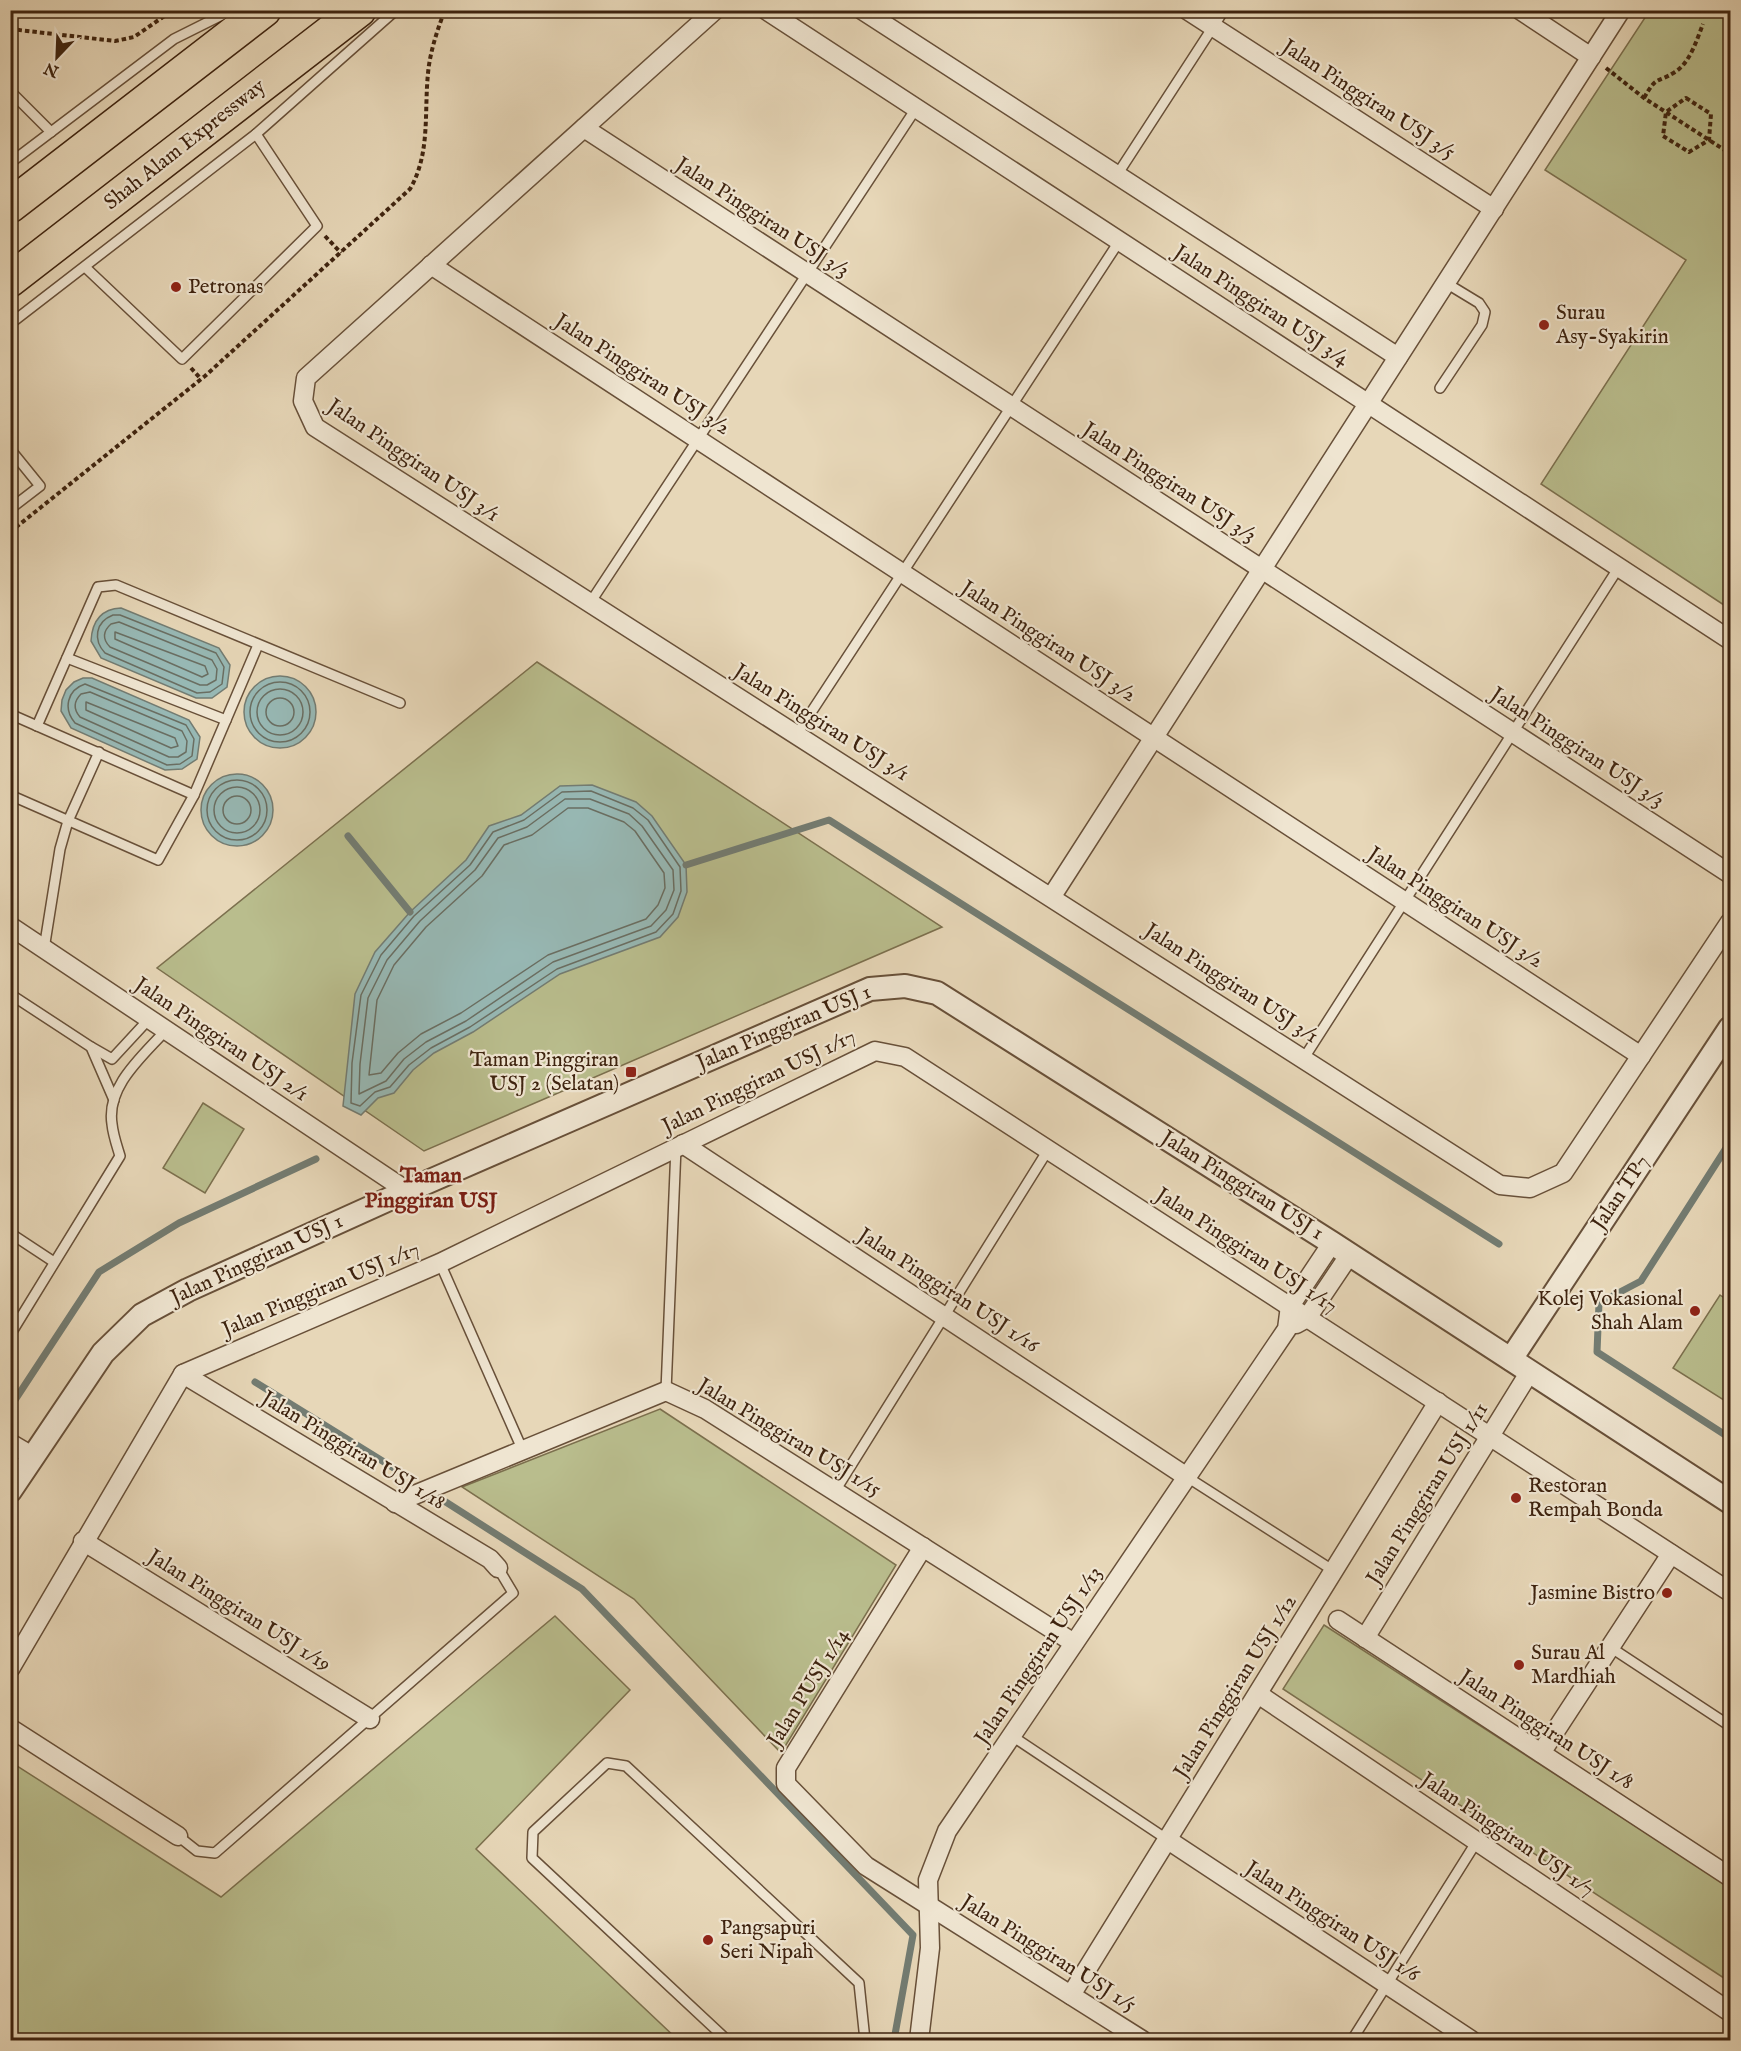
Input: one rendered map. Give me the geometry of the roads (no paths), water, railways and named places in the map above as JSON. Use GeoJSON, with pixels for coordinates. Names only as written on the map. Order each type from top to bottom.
{"type":"FeatureCollection","features":[{"type":"Feature","properties":{"kind":"highway"},"geometry":{"type":"LineString","coordinates":[[10,206],[264,10]]}},
{"type":"Feature","properties":{"kind":"highway","name":"Shah Alam Expressway"},"geometry":{"type":"LineString","coordinates":[[10,280],[359,10]]}},
{"type":"Feature","properties":{"kind":"street","name":"Jalan Pinggiran USJ 3/1"},"geometry":{"type":"LineString","coordinates":[[715,10],[306,378],[303,401],[307,416],[315,428],[1052,896],[1500,1185],[1530,1188],[1563,1173],[1731,922]]}},
{"type":"Feature","properties":{"kind":"street","name":"Jalan Pinggiran USJ 3/4"},"geometry":{"type":"LineString","coordinates":[[766,10],[1731,640]]}},
{"type":"Feature","properties":{"kind":"street","name":"Jalan Pinggiran USJ 3/4"},"geometry":{"type":"LineString","coordinates":[[862,10],[1398,357]]}},
{"type":"Feature","properties":{"kind":"street","name":"Jalan Pinggiran USJ 3/5"},"geometry":{"type":"LineString","coordinates":[[1187,10],[1494,208]]}},
{"type":"Feature","properties":{"kind":"street"},"geometry":{"type":"LineString","coordinates":[[1520,10],[1591,57]]}},
{"type":"Feature","properties":{"kind":"street"},"geometry":{"type":"LineString","coordinates":[[1052,896],[1621,10]]}},
{"type":"Feature","properties":{"kind":"street","name":"Jalan Pinggiran USJ 3/3"},"geometry":{"type":"LineString","coordinates":[[584,128],[808,276],[1731,874]]}},
{"type":"Feature","properties":{"kind":"street","name":"Jalan Pinggiran USJ 3/2"},"geometry":{"type":"LineString","coordinates":[[431,265],[1641,1056]]}},
{"type":"Feature","properties":{"kind":"street","name":"Jalan Pinggiran USJ 2/1"},"geometry":{"type":"LineString","coordinates":[[10,926],[407,1191]]}},
{"type":"Feature","properties":{"kind":"street","name":"Jalan Pinggiran USJ 1"},"geometry":{"type":"LineString","coordinates":[[10,1491],[104,1353],[142,1315],[188,1290],[407,1191],[870,989],[905,986],[937,993],[1341,1249],[1731,1502]]}},
{"type":"Feature","properties":{"kind":"street","name":"Jalan TP7"},"geometry":{"type":"LineString","coordinates":[[1511,1359],[1731,1028]]}},
{"type":"Feature","properties":{"kind":"street","name":"Jalan Pinggiran USJ 1/17"},"geometry":{"type":"LineString","coordinates":[[183,1374],[440,1263],[875,1051],[904,1057],[1731,1592]]}},
{"type":"Feature","properties":{"kind":"street","name":"Jalan Pinggiran USJ 1/16"},"geometry":{"type":"LineString","coordinates":[[680,1145],[945,1316],[1187,1477]]}},
{"type":"Feature","properties":{"kind":"street","name":"Jalan Pinggiran USJ 1/13"},"geometry":{"type":"LineString","coordinates":[[919,2040],[930,1948],[928,1880],[947,1831],[1287,1329],[1290,1306],[1341,1249]]}},
{"type":"Feature","properties":{"kind":"street","name":"Jalan Pinggiran USJ 1/13"},"geometry":{"type":"LineString","coordinates":[[1287,1329],[1307,1318],[1341,1249]]}},
{"type":"Feature","properties":{"kind":"street","name":"Jalan Pinggiran USJ 1/11"},"geometry":{"type":"LineString","coordinates":[[1365,1638],[1529,1373]]}},
{"type":"Feature","properties":{"kind":"street"},"geometry":{"type":"LineString","coordinates":[[10,1669],[183,1374]]}},
{"type":"Feature","properties":{"kind":"street","name":"Jalan Pinggiran USJ 1/18"},"geometry":{"type":"LineString","coordinates":[[183,1374],[490,1559],[498,1568]]}},
{"type":"Feature","properties":{"kind":"street","name":"Jalan Pinggiran USJ 1/15"},"geometry":{"type":"LineString","coordinates":[[395,1503],[666,1391],[705,1409],[1074,1643]]}},
{"type":"Feature","properties":{"kind":"street","name":"Jalan Pinggiran USJ 1/12"},"geometry":{"type":"LineString","coordinates":[[1071,1995],[1438,1402]]}},
{"type":"Feature","properties":{"kind":"street"},"geometry":{"type":"LineString","coordinates":[[10,1443],[32,1456]]}},
{"type":"Feature","properties":{"kind":"street","name":"Jalan Pinggiran USJ 1/19"},"geometry":{"type":"LineString","coordinates":[[83,1541],[370,1719]]}},
{"type":"Feature","properties":{"kind":"street","name":"Jalan PUSJ 1/14"},"geometry":{"type":"LineString","coordinates":[[923,1547],[786,1768],[786,1784],[866,1866],[930,1906]]}},
{"type":"Feature","properties":{"kind":"street"},"geometry":{"type":"LineString","coordinates":[[1541,1753],[1671,1554]]}},
{"type":"Feature","properties":{"kind":"street","name":"Jalan Pinggiran USJ 1/8"},"geometry":{"type":"LineString","coordinates":[[1338,1620],[1731,1877]]}},
{"type":"Feature","properties":{"kind":"street","name":"Jalan Pinggiran USJ 1/7"},"geometry":{"type":"LineString","coordinates":[[1258,1694],[1731,2012]]}},
{"type":"Feature","properties":{"kind":"street"},"geometry":{"type":"LineString","coordinates":[[10,1728],[178,1836]]}},
{"type":"Feature","properties":{"kind":"street","name":"Jalan Pinggiran USJ 1/6"},"geometry":{"type":"LineString","coordinates":[[1168,1840],[1471,2040]]}},
{"type":"Feature","properties":{"kind":"street","name":"Jalan Pinggiran USJ 1/5"},"geometry":{"type":"LineString","coordinates":[[930,1906],[1142,2040]]}},
{"type":"Feature","properties":{"kind":"lane"},"geometry":{"type":"LineString","coordinates":[[10,163],[174,39],[232,10]]}},
{"type":"Feature","properties":{"kind":"lane"},"geometry":{"type":"LineString","coordinates":[[10,324],[256,134],[396,10]]}},
{"type":"Feature","properties":{"kind":"lane"},"geometry":{"type":"LineString","coordinates":[[1117,175],[1224,10]]}},
{"type":"Feature","properties":{"kind":"lane"},"geometry":{"type":"LineString","coordinates":[[10,91],[51,132]]}},
{"type":"Feature","properties":{"kind":"lane"},"geometry":{"type":"LineString","coordinates":[[590,603],[808,276],[917,107]]}},
{"type":"Feature","properties":{"kind":"lane"},"geometry":{"type":"LineString","coordinates":[[85,267],[182,359],[317,226],[256,134]]}},
{"type":"Feature","properties":{"kind":"lane"},"geometry":{"type":"LineString","coordinates":[[797,734],[1120,240]]}},
{"type":"Feature","properties":{"kind":"lane"},"geometry":{"type":"LineString","coordinates":[[1440,388],[1482,325],[1485,312],[1479,303],[1446,283]]}},
{"type":"Feature","properties":{"kind":"lane"},"geometry":{"type":"LineString","coordinates":[[10,449],[40,486],[10,509]]}},
{"type":"Feature","properties":{"kind":"lane"},"geometry":{"type":"LineString","coordinates":[[1304,1058],[1619,567]]}},
{"type":"Feature","properties":{"kind":"lane"},"geometry":{"type":"LineString","coordinates":[[37,726],[98,587],[116,585],[400,703]]}},
{"type":"Feature","properties":{"kind":"lane"},"geometry":{"type":"LineString","coordinates":[[10,795],[158,860],[194,795],[258,645]]}},
{"type":"Feature","properties":{"kind":"lane"},"geometry":{"type":"LineString","coordinates":[[67,658],[226,720]]}},
{"type":"Feature","properties":{"kind":"lane"},"geometry":{"type":"LineString","coordinates":[[10,714],[194,795]]}},
{"type":"Feature","properties":{"kind":"lane"},"geometry":{"type":"LineString","coordinates":[[44,949],[60,849],[68,821],[99,752]]}},
{"type":"Feature","properties":{"kind":"lane"},"geometry":{"type":"LineString","coordinates":[[10,994],[112,1059],[149,1019]]}},
{"type":"Feature","properties":{"kind":"lane"},"geometry":{"type":"LineString","coordinates":[[10,1335],[120,1156],[111,1123],[114,1100],[122,1080],[166,1030]]}},
{"type":"Feature","properties":{"kind":"lane"},"geometry":{"type":"LineString","coordinates":[[91,1047],[114,1100]]}},
{"type":"Feature","properties":{"kind":"lane"},"geometry":{"type":"LineString","coordinates":[[666,1391],[680,1145]]}},
{"type":"Feature","properties":{"kind":"lane"},"geometry":{"type":"LineString","coordinates":[[835,1491],[1048,1150]]}},
{"type":"Feature","properties":{"kind":"lane"},"geometry":{"type":"LineString","coordinates":[[10,1233],[54,1262]]}},
{"type":"Feature","properties":{"kind":"lane"},"geometry":{"type":"LineString","coordinates":[[440,1263],[523,1451]]}},
{"type":"Feature","properties":{"kind":"lane"},"geometry":{"type":"LineString","coordinates":[[1187,1477],[1334,1571]]}},
{"type":"Feature","properties":{"kind":"lane"},"geometry":{"type":"LineString","coordinates":[[178,1836],[197,1851],[215,1853],[513,1593],[498,1568]]}},
{"type":"Feature","properties":{"kind":"lane"},"geometry":{"type":"LineString","coordinates":[[1610,1647],[1731,1726]]}},
{"type":"Feature","properties":{"kind":"lane"},"geometry":{"type":"LineString","coordinates":[[1012,1736],[1168,1840]]}},
{"type":"Feature","properties":{"kind":"lane"},"geometry":{"type":"LineString","coordinates":[[727,2040],[532,1858],[533,1832],[607,1763],[626,1766],[860,1983],[865,2040]]}},
{"type":"Feature","properties":{"kind":"lane"},"geometry":{"type":"LineString","coordinates":[[1352,2040],[1477,1841]]}},
{"type":"Feature","properties":{"kind":"water"},"geometry":{"type":"Polygon","coordinates":[[[121,608],[219,648],[230,665],[227,687],[212,698],[196,698],[101,658],[91,641],[95,622],[108,611],[121,608]]]}},
{"type":"Feature","properties":{"kind":"water"},"geometry":{"type":"Polygon","coordinates":[[[273,676],[287,676],[306,686],[316,705],[316,719],[306,738],[287,748],[273,748],[254,738],[244,719],[244,705],[254,686],[273,676]]]}},
{"type":"Feature","properties":{"kind":"water"},"geometry":{"type":"Polygon","coordinates":[[[83,678],[92,678],[189,720],[200,737],[197,759],[182,769],[165,770],[71,728],[61,711],[62,700],[66,690],[74,682],[83,678]]]}},
{"type":"Feature","properties":{"kind":"water"},"geometry":{"type":"Polygon","coordinates":[[[230,774],[244,774],[263,784],[273,803],[273,817],[263,836],[244,846],[230,846],[211,836],[201,817],[201,803],[211,784],[230,774]]]}},
{"type":"Feature","properties":{"kind":"water"},"geometry":{"type":"Polygon","coordinates":[[[592,785],[636,802],[652,816],[686,865],[687,892],[678,917],[660,937],[560,974],[473,1032],[434,1053],[413,1070],[394,1093],[378,1098],[361,1115],[343,1106],[355,994],[375,952],[410,912],[466,860],[489,826],[521,815],[560,786],[592,785]]]}},
{"type":"Feature","properties":{"kind":"waterway"},"geometry":{"type":"LineString","coordinates":[[686,865],[829,820],[1499,1244]]}},
{"type":"Feature","properties":{"kind":"waterway"},"geometry":{"type":"LineString","coordinates":[[348,836],[410,912]]}},
{"type":"Feature","properties":{"kind":"waterway"},"geometry":{"type":"LineString","coordinates":[[1730,1142],[1641,1281],[1599,1303],[1597,1352],[1730,1438]]}},
{"type":"Feature","properties":{"kind":"waterway"},"geometry":{"type":"LineString","coordinates":[[13,1403],[99,1272],[179,1223],[316,1159]]}},
{"type":"Feature","properties":{"kind":"waterway"},"geometry":{"type":"LineString","coordinates":[[255,1382],[397,1470]]}},
{"type":"Feature","properties":{"kind":"waterway"},"geometry":{"type":"LineString","coordinates":[[438,1497],[582,1589],[913,1935],[894,2040]]}},
{"type":"Feature","properties":{"kind":"place","name":"Petronas"},"geometry":{"type":"Point","coordinates":[176,287]}},
{"type":"Feature","properties":{"kind":"place","name":"Surau Asy-Syakirin"},"geometry":{"type":"Point","coordinates":[1544,325]}},
{"type":"Feature","properties":{"kind":"place","name":"Taman Pinggiran USJ 2 (Selatan)"},"geometry":{"type":"Point","coordinates":[631,1072]}},
{"type":"Feature","properties":{"kind":"place","name":"Kolej Vokasional Shah Alam"},"geometry":{"type":"Point","coordinates":[1695,1311]}},
{"type":"Feature","properties":{"kind":"place","name":"Restoran Rempah Bonda"},"geometry":{"type":"Point","coordinates":[1516,1498]}},
{"type":"Feature","properties":{"kind":"place","name":"Jasmine Bistro"},"geometry":{"type":"Point","coordinates":[1667,1593]}},
{"type":"Feature","properties":{"kind":"place","name":"Surau Al Mardhiah"},"geometry":{"type":"Point","coordinates":[1519,1665]}},
{"type":"Feature","properties":{"kind":"place","name":"Pangsapuri Seri Nipah"},"geometry":{"type":"Point","coordinates":[708,1940]}},
{"type":"Feature","properties":{"kind":"district","name":"Taman Pinggiran USJ"},"geometry":{"type":"Point","coordinates":[431,1188]}}]}
